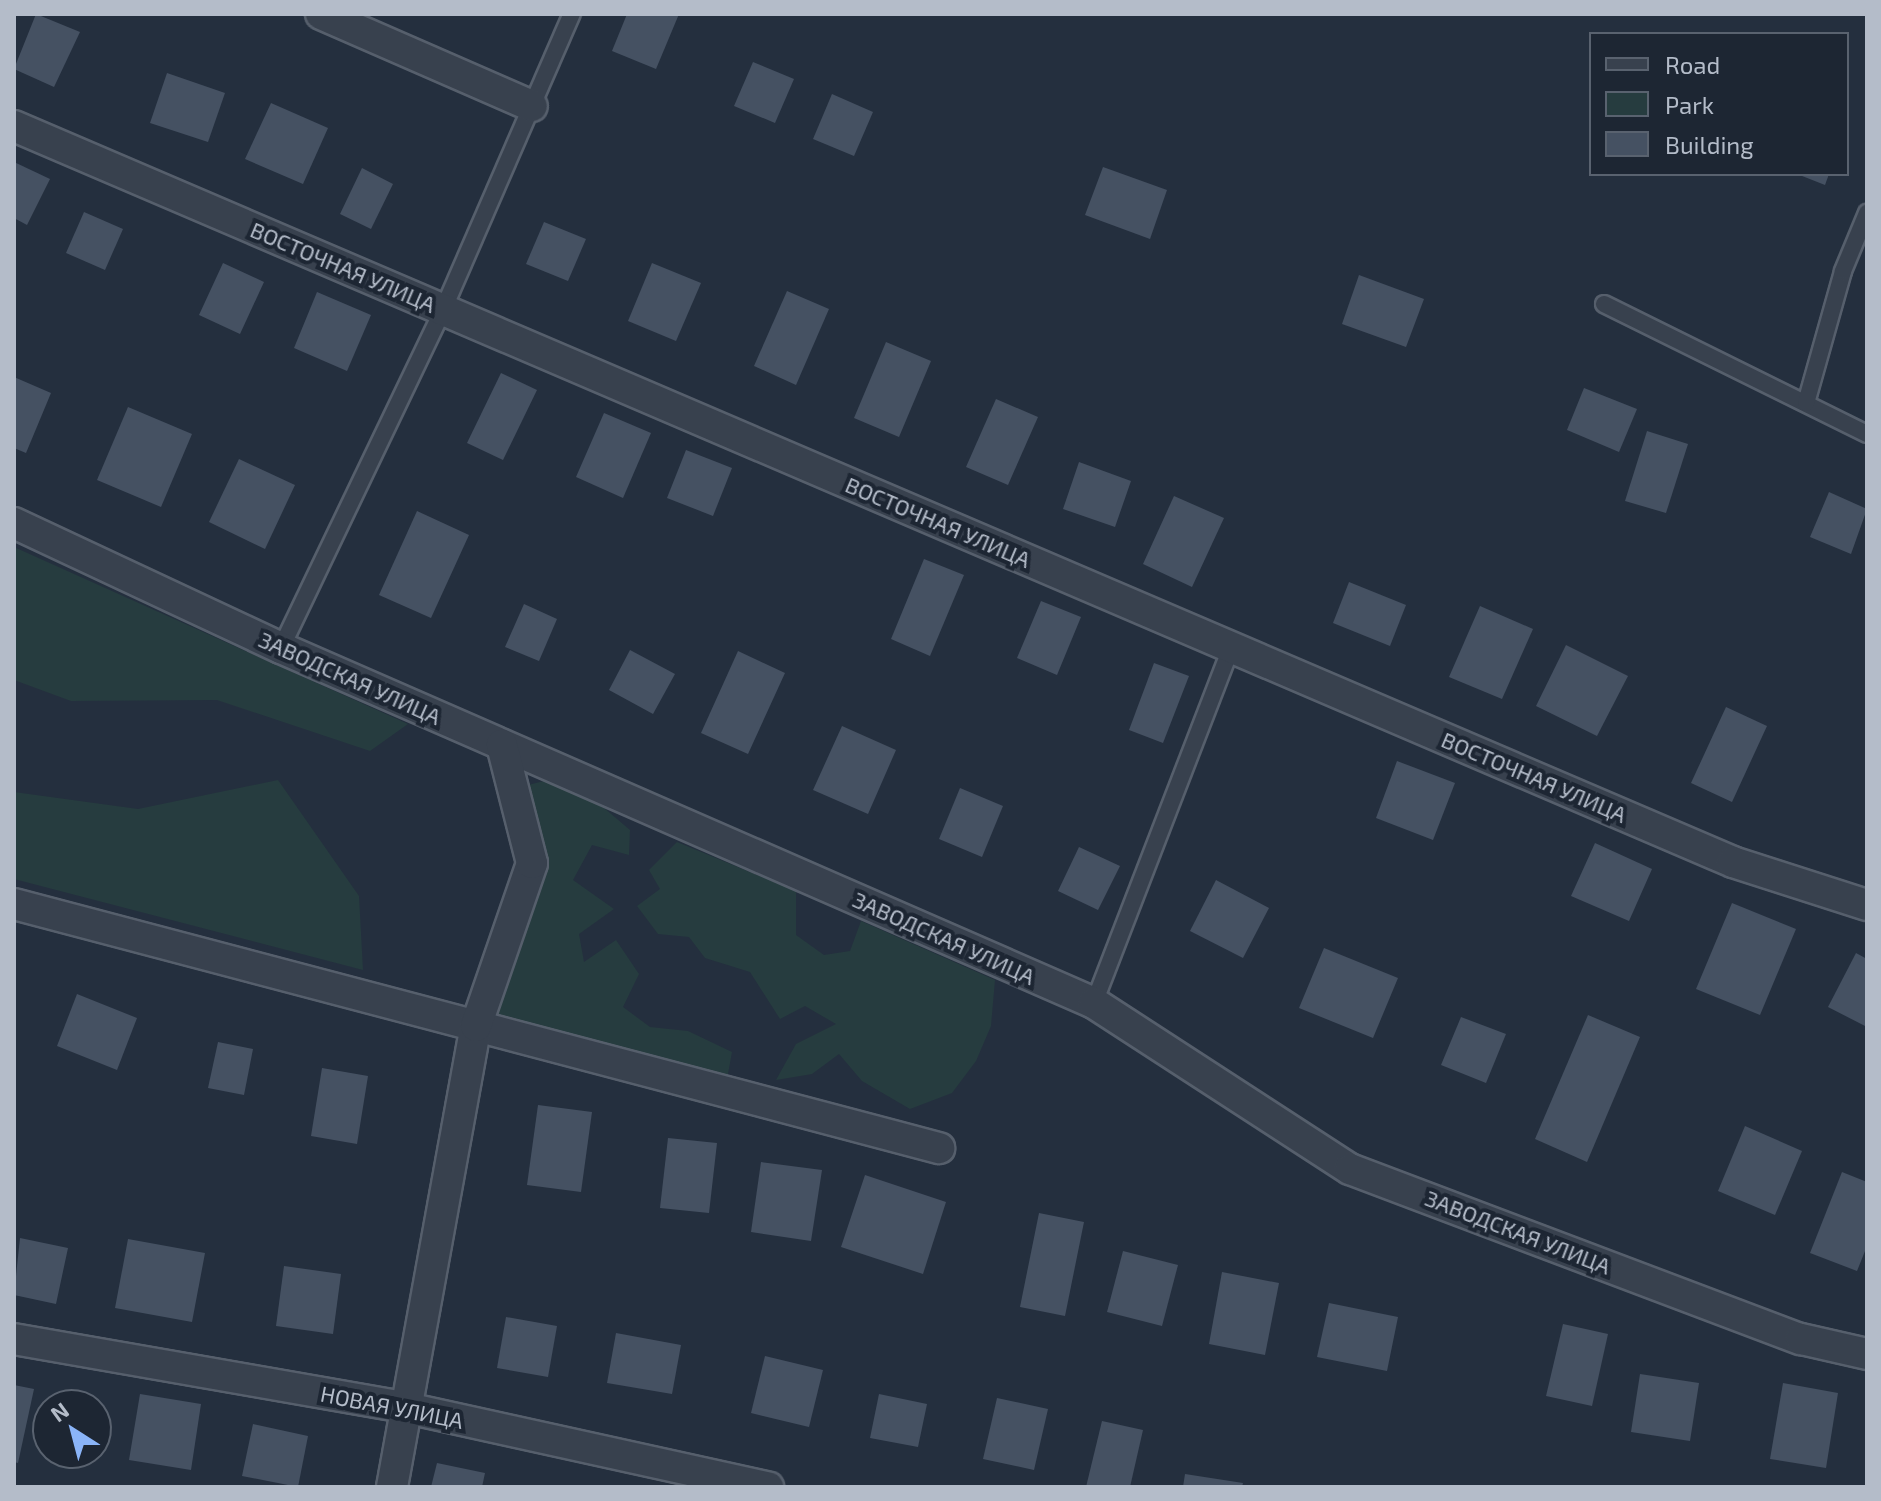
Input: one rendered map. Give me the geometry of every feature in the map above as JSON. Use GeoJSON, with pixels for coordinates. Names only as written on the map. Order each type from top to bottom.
{"type":"FeatureCollection","features":[{"type":"Feature","properties":{"kind":"street"},"geometry":{"type":"LineString","coordinates":[[321,14],[532,106]]}},
{"type":"Feature","properties":{"kind":"street","name":"ВОСТОЧНАЯ УЛИЦА"},"geometry":{"type":"LineString","coordinates":[[14,126],[1733,862],[1867,905]]}},
{"type":"Feature","properties":{"kind":"street","name":"ЗАВОДСКАЯ УЛИЦА"},"geometry":{"type":"LineString","coordinates":[[14,523],[281,648],[1094,1003],[1350,1169],[1801,1339],[1867,1354]]}},
{"type":"Feature","properties":{"kind":"street"},"geometry":{"type":"LineString","coordinates":[[392,1487],[403,1407],[476,1026],[532,863],[502,745]]}},
{"type":"Feature","properties":{"kind":"street"},"geometry":{"type":"LineString","coordinates":[[14,904],[939,1148]]}},
{"type":"Feature","properties":{"kind":"street","name":"НОВАЯ УЛИЦА"},"geometry":{"type":"LineString","coordinates":[[14,1339],[403,1407],[768,1487]]}},
{"type":"Feature","properties":{"kind":"lane"},"geometry":{"type":"LineString","coordinates":[[281,648],[443,310],[572,14]]}},
{"type":"Feature","properties":{"kind":"lane"},"geometry":{"type":"LineString","coordinates":[[1806,403],[1843,271],[1867,213]]}},
{"type":"Feature","properties":{"kind":"lane"},"geometry":{"type":"LineString","coordinates":[[1604,304],[1867,434]]}},
{"type":"Feature","properties":{"kind":"lane"},"geometry":{"type":"LineString","coordinates":[[1094,1003],[1231,648]]}},
{"type":"Feature","properties":{"kind":"green space"},"geometry":{"type":"Polygon","coordinates":[[[14,547],[408,724],[370,751],[217,700],[71,701],[14,680],[14,547]]]}},
{"type":"Feature","properties":{"kind":"green space"},"geometry":{"type":"Polygon","coordinates":[[[278,780],[359,896],[363,970],[14,879],[14,792],[138,809],[278,780]]]}},
{"type":"Feature","properties":{"kind":"green space"},"geometry":{"type":"Polygon","coordinates":[[[548,780],[597,802],[630,830],[629,855],[592,845],[573,880],[614,909],[579,934],[584,962],[616,940],[639,974],[623,1007],[650,1027],[688,1031],[732,1052],[728,1074],[611,1072],[601,1043],[561,1051],[492,1011],[534,889],[543,840],[528,785],[548,780]]]}},
{"type":"Feature","properties":{"kind":"green space"},"geometry":{"type":"Polygon","coordinates":[[[677,842],[796,891],[796,935],[824,955],[850,951],[861,921],[995,980],[991,1026],[976,1061],[952,1093],[910,1109],[862,1081],[839,1054],[812,1074],[776,1080],[796,1044],[836,1024],[805,1006],[780,1019],[750,972],[705,958],[689,937],[658,934],[637,906],[660,889],[649,870],[677,842]]]}},
{"type":"Feature","properties":{"kind":"building"},"geometry":{"type":"Polygon","coordinates":[[[36,14],[80,32],[54,87],[14,69],[36,14]]]}},
{"type":"Feature","properties":{"kind":"building"},"geometry":{"type":"Polygon","coordinates":[[[627,14],[679,14],[656,69],[612,51],[627,14]]]}},
{"type":"Feature","properties":{"kind":"building"},"geometry":{"type":"Polygon","coordinates":[[[753,62],[794,79],[775,123],[734,106],[753,62]]]}},
{"type":"Feature","properties":{"kind":"building"},"geometry":{"type":"Polygon","coordinates":[[[167,73],[225,93],[208,142],[150,123],[167,73]]]}},
{"type":"Feature","properties":{"kind":"building"},"geometry":{"type":"Polygon","coordinates":[[[832,94],[873,112],[854,156],[813,139],[832,94]]]}},
{"type":"Feature","properties":{"kind":"building"},"geometry":{"type":"Polygon","coordinates":[[[271,103],[328,128],[303,184],[245,159],[271,103]]]}},
{"type":"Feature","properties":{"kind":"building"},"geometry":{"type":"Polygon","coordinates":[[[14,162],[50,179],[27,225],[14,218],[14,162]]]}},
{"type":"Feature","properties":{"kind":"building"},"geometry":{"type":"Polygon","coordinates":[[[1103,167],[1167,190],[1150,239],[1085,215],[1103,167]]]}},
{"type":"Feature","properties":{"kind":"building"},"geometry":{"type":"Polygon","coordinates":[[[362,168],[393,184],[371,229],[340,214],[362,168]]]}},
{"type":"Feature","properties":{"kind":"building"},"geometry":{"type":"Polygon","coordinates":[[[1802,176],[1828,176],[1825,185],[1802,176]]]}},
{"type":"Feature","properties":{"kind":"building"},"geometry":{"type":"Polygon","coordinates":[[[84,212],[123,229],[105,270],[66,253],[84,212]]]}},
{"type":"Feature","properties":{"kind":"building"},"geometry":{"type":"Polygon","coordinates":[[[544,222],[586,239],[568,281],[526,264],[544,222]]]}},
{"type":"Feature","properties":{"kind":"building"},"geometry":{"type":"Polygon","coordinates":[[[223,263],[264,282],[240,334],[199,315],[223,263]]]}},
{"type":"Feature","properties":{"kind":"building"},"geometry":{"type":"Polygon","coordinates":[[[652,263],[701,283],[676,341],[628,321],[652,263]]]}},
{"type":"Feature","properties":{"kind":"building"},"geometry":{"type":"Polygon","coordinates":[[[1359,275],[1424,299],[1406,347],[1342,324],[1359,275]]]}},
{"type":"Feature","properties":{"kind":"building"},"geometry":{"type":"Polygon","coordinates":[[[787,291],[829,309],[796,385],[754,366],[787,291]]]}},
{"type":"Feature","properties":{"kind":"building"},"geometry":{"type":"Polygon","coordinates":[[[317,292],[371,315],[347,371],[294,348],[317,292]]]}},
{"type":"Feature","properties":{"kind":"building"},"geometry":{"type":"Polygon","coordinates":[[[886,342],[931,361],[899,437],[854,418],[886,342]]]}},
{"type":"Feature","properties":{"kind":"building"},"geometry":{"type":"Polygon","coordinates":[[[501,373],[537,390],[503,460],[467,443],[501,373]]]}},
{"type":"Feature","properties":{"kind":"building"},"geometry":{"type":"Polygon","coordinates":[[[14,377],[51,393],[26,453],[14,448],[14,377]]]}},
{"type":"Feature","properties":{"kind":"building"},"geometry":{"type":"Polygon","coordinates":[[[1584,388],[1637,409],[1619,452],[1567,430],[1584,388]]]}},
{"type":"Feature","properties":{"kind":"building"},"geometry":{"type":"Polygon","coordinates":[[[996,399],[1038,417],[1008,485],[966,467],[996,399]]]}},
{"type":"Feature","properties":{"kind":"building"},"geometry":{"type":"Polygon","coordinates":[[[128,407],[192,434],[161,507],[97,480],[128,407]]]}},
{"type":"Feature","properties":{"kind":"building"},"geometry":{"type":"Polygon","coordinates":[[[604,413],[651,433],[623,498],[576,477],[604,413]]]}},
{"type":"Feature","properties":{"kind":"building"},"geometry":{"type":"Polygon","coordinates":[[[1647,431],[1688,444],[1666,513],[1625,501],[1647,431]]]}},
{"type":"Feature","properties":{"kind":"building"},"geometry":{"type":"Polygon","coordinates":[[[686,450],[732,468],[713,516],[667,498],[686,450]]]}},
{"type":"Feature","properties":{"kind":"building"},"geometry":{"type":"Polygon","coordinates":[[[239,459],[295,485],[265,549],[209,522],[239,459]]]}},
{"type":"Feature","properties":{"kind":"building"},"geometry":{"type":"Polygon","coordinates":[[[1079,462],[1131,481],[1115,527],[1063,509],[1079,462]]]}},
{"type":"Feature","properties":{"kind":"building"},"geometry":{"type":"Polygon","coordinates":[[[1829,492],[1867,509],[1851,554],[1810,537],[1829,492]]]}},
{"type":"Feature","properties":{"kind":"building"},"geometry":{"type":"Polygon","coordinates":[[[1174,496],[1224,518],[1192,587],[1143,564],[1174,496]]]}},
{"type":"Feature","properties":{"kind":"building"},"geometry":{"type":"Polygon","coordinates":[[[417,511],[469,535],[431,618],[379,595],[417,511]]]}},
{"type":"Feature","properties":{"kind":"building"},"geometry":{"type":"Polygon","coordinates":[[[924,559],[964,575],[930,656],[891,639],[924,559]]]}},
{"type":"Feature","properties":{"kind":"building"},"geometry":{"type":"Polygon","coordinates":[[[1349,582],[1406,605],[1390,646],[1333,623],[1349,582]]]}},
{"type":"Feature","properties":{"kind":"building"},"geometry":{"type":"Polygon","coordinates":[[[1041,601],[1081,617],[1057,675],[1017,658],[1041,601]]]}},
{"type":"Feature","properties":{"kind":"building"},"geometry":{"type":"Polygon","coordinates":[[[524,604],[557,619],[539,661],[505,647],[524,604]]]}},
{"type":"Feature","properties":{"kind":"building"},"geometry":{"type":"Polygon","coordinates":[[[1480,606],[1533,629],[1502,699],[1449,677],[1480,606]]]}},
{"type":"Feature","properties":{"kind":"building"},"geometry":{"type":"Polygon","coordinates":[[[1566,645],[1628,676],[1597,736],[1536,706],[1566,645]]]}},
{"type":"Feature","properties":{"kind":"building"},"geometry":{"type":"Polygon","coordinates":[[[630,650],[675,674],[653,714],[609,690],[630,650]]]}},
{"type":"Feature","properties":{"kind":"building"},"geometry":{"type":"Polygon","coordinates":[[[738,651],[785,673],[748,754],[701,733],[738,651]]]}},
{"type":"Feature","properties":{"kind":"building"},"geometry":{"type":"Polygon","coordinates":[[[1154,663],[1189,676],[1163,743],[1129,730],[1154,663]]]}},
{"type":"Feature","properties":{"kind":"building"},"geometry":{"type":"Polygon","coordinates":[[[1726,707],[1767,726],[1732,802],[1691,783],[1726,707]]]}},
{"type":"Feature","properties":{"kind":"building"},"geometry":{"type":"Polygon","coordinates":[[[842,726],[896,750],[868,814],[813,790],[842,726]]]}},
{"type":"Feature","properties":{"kind":"building"},"geometry":{"type":"Polygon","coordinates":[[[1397,761],[1455,783],[1433,840],[1376,818],[1397,761]]]}},
{"type":"Feature","properties":{"kind":"building"},"geometry":{"type":"Polygon","coordinates":[[[960,788],[1003,806],[982,857],[939,839],[960,788]]]}},
{"type":"Feature","properties":{"kind":"building"},"geometry":{"type":"Polygon","coordinates":[[[1595,843],[1652,869],[1629,921],[1571,896],[1595,843]]]}},
{"type":"Feature","properties":{"kind":"building"},"geometry":{"type":"Polygon","coordinates":[[[1079,847],[1120,866],[1098,910],[1058,891],[1079,847]]]}},
{"type":"Feature","properties":{"kind":"building"},"geometry":{"type":"Polygon","coordinates":[[[1216,880],[1269,908],[1243,958],[1190,931],[1216,880]]]}},
{"type":"Feature","properties":{"kind":"building"},"geometry":{"type":"Polygon","coordinates":[[[1732,903],[1796,929],[1760,1015],[1696,989],[1732,903]]]}},
{"type":"Feature","properties":{"kind":"building"},"geometry":{"type":"Polygon","coordinates":[[[1324,948],[1398,978],[1373,1038],[1299,1008],[1324,948]]]}},
{"type":"Feature","properties":{"kind":"building"},"geometry":{"type":"Polygon","coordinates":[[[1856,953],[1867,959],[1867,1027],[1828,1007],[1856,953]]]}},
{"type":"Feature","properties":{"kind":"building"},"geometry":{"type":"Polygon","coordinates":[[[77,994],[137,1018],[117,1070],[57,1046],[77,994]]]}},
{"type":"Feature","properties":{"kind":"building"},"geometry":{"type":"Polygon","coordinates":[[[1588,1015],[1640,1037],[1587,1162],[1535,1139],[1588,1015]]]}},
{"type":"Feature","properties":{"kind":"building"},"geometry":{"type":"Polygon","coordinates":[[[1461,1017],[1506,1034],[1486,1083],[1441,1065],[1461,1017]]]}},
{"type":"Feature","properties":{"kind":"building"},"geometry":{"type":"Polygon","coordinates":[[[218,1042],[253,1049],[244,1095],[208,1088],[218,1042]]]}},
{"type":"Feature","properties":{"kind":"building"},"geometry":{"type":"Polygon","coordinates":[[[322,1068],[368,1076],[357,1144],[311,1136],[322,1068]]]}},
{"type":"Feature","properties":{"kind":"building"},"geometry":{"type":"Polygon","coordinates":[[[538,1105],[592,1112],[581,1192],[527,1185],[538,1105]]]}},
{"type":"Feature","properties":{"kind":"building"},"geometry":{"type":"Polygon","coordinates":[[[1745,1126],[1802,1151],[1775,1215],[1718,1191],[1745,1126]]]}},
{"type":"Feature","properties":{"kind":"building"},"geometry":{"type":"Polygon","coordinates":[[[668,1138],[717,1143],[709,1213],[660,1208],[668,1138]]]}},
{"type":"Feature","properties":{"kind":"building"},"geometry":{"type":"Polygon","coordinates":[[[761,1162],[822,1170],[811,1241],[751,1232],[761,1162]]]}},
{"type":"Feature","properties":{"kind":"building"},"geometry":{"type":"Polygon","coordinates":[[[1842,1172],[1867,1182],[1867,1246],[1857,1271],[1810,1253],[1842,1172]]]}},
{"type":"Feature","properties":{"kind":"building"},"geometry":{"type":"Polygon","coordinates":[[[865,1175],[946,1202],[923,1274],[841,1247],[865,1175]]]}},
{"type":"Feature","properties":{"kind":"building"},"geometry":{"type":"Polygon","coordinates":[[[1039,1213],[1084,1222],[1065,1316],[1020,1307],[1039,1213]]]}},
{"type":"Feature","properties":{"kind":"building"},"geometry":{"type":"Polygon","coordinates":[[[20,1238],[68,1248],[56,1304],[14,1295],[20,1238]]]}},
{"type":"Feature","properties":{"kind":"building"},"geometry":{"type":"Polygon","coordinates":[[[128,1239],[205,1253],[192,1322],[115,1308],[128,1239]]]}},
{"type":"Feature","properties":{"kind":"building"},"geometry":{"type":"Polygon","coordinates":[[[1123,1251],[1178,1265],[1162,1326],[1107,1312],[1123,1251]]]}},
{"type":"Feature","properties":{"kind":"building"},"geometry":{"type":"Polygon","coordinates":[[[284,1266],[341,1274],[333,1334],[276,1326],[284,1266]]]}},
{"type":"Feature","properties":{"kind":"building"},"geometry":{"type":"Polygon","coordinates":[[[1222,1272],[1279,1283],[1265,1355],[1209,1344],[1222,1272]]]}},
{"type":"Feature","properties":{"kind":"building"},"geometry":{"type":"Polygon","coordinates":[[[1329,1303],[1398,1317],[1387,1371],[1317,1357],[1329,1303]]]}},
{"type":"Feature","properties":{"kind":"building"},"geometry":{"type":"Polygon","coordinates":[[[506,1317],[557,1326],[548,1377],[497,1368],[506,1317]]]}},
{"type":"Feature","properties":{"kind":"building"},"geometry":{"type":"Polygon","coordinates":[[[1563,1324],[1608,1334],[1592,1406],[1546,1396],[1563,1324]]]}},
{"type":"Feature","properties":{"kind":"building"},"geometry":{"type":"Polygon","coordinates":[[[616,1333],[681,1345],[672,1394],[607,1383],[616,1333]]]}},
{"type":"Feature","properties":{"kind":"building"},"geometry":{"type":"Polygon","coordinates":[[[765,1356],[823,1370],[809,1427],[751,1413],[765,1356]]]}},
{"type":"Feature","properties":{"kind":"building"},"geometry":{"type":"Polygon","coordinates":[[[1640,1374],[1699,1383],[1690,1441],[1631,1432],[1640,1374]]]}},
{"type":"Feature","properties":{"kind":"building"},"geometry":{"type":"Polygon","coordinates":[[[1783,1383],[1838,1393],[1826,1468],[1770,1459],[1783,1383]]]}},
{"type":"Feature","properties":{"kind":"building"},"geometry":{"type":"Polygon","coordinates":[[[14,1385],[34,1389],[18,1463],[14,1462],[14,1385]]]}},
{"type":"Feature","properties":{"kind":"building"},"geometry":{"type":"Polygon","coordinates":[[[140,1394],[201,1404],[191,1470],[129,1460],[140,1394]]]}},
{"type":"Feature","properties":{"kind":"building"},"geometry":{"type":"Polygon","coordinates":[[[879,1394],[927,1404],[918,1447],[870,1438],[879,1394]]]}},
{"type":"Feature","properties":{"kind":"building"},"geometry":{"type":"Polygon","coordinates":[[[997,1398],[1048,1409],[1034,1470],[983,1459],[997,1398]]]}},
{"type":"Feature","properties":{"kind":"building"},"geometry":{"type":"Polygon","coordinates":[[[1102,1421],[1143,1430],[1130,1487],[1086,1487],[1102,1421]]]}},
{"type":"Feature","properties":{"kind":"building"},"geometry":{"type":"Polygon","coordinates":[[[253,1424],[308,1436],[298,1487],[242,1476],[253,1424]]]}},
{"type":"Feature","properties":{"kind":"building"},"geometry":{"type":"Polygon","coordinates":[[[437,1463],[485,1473],[482,1487],[431,1487],[437,1463]]]}},
{"type":"Feature","properties":{"kind":"building"},"geometry":{"type":"Polygon","coordinates":[[[1185,1474],[1243,1483],[1242,1487],[1183,1487],[1185,1474]]]}}]}
